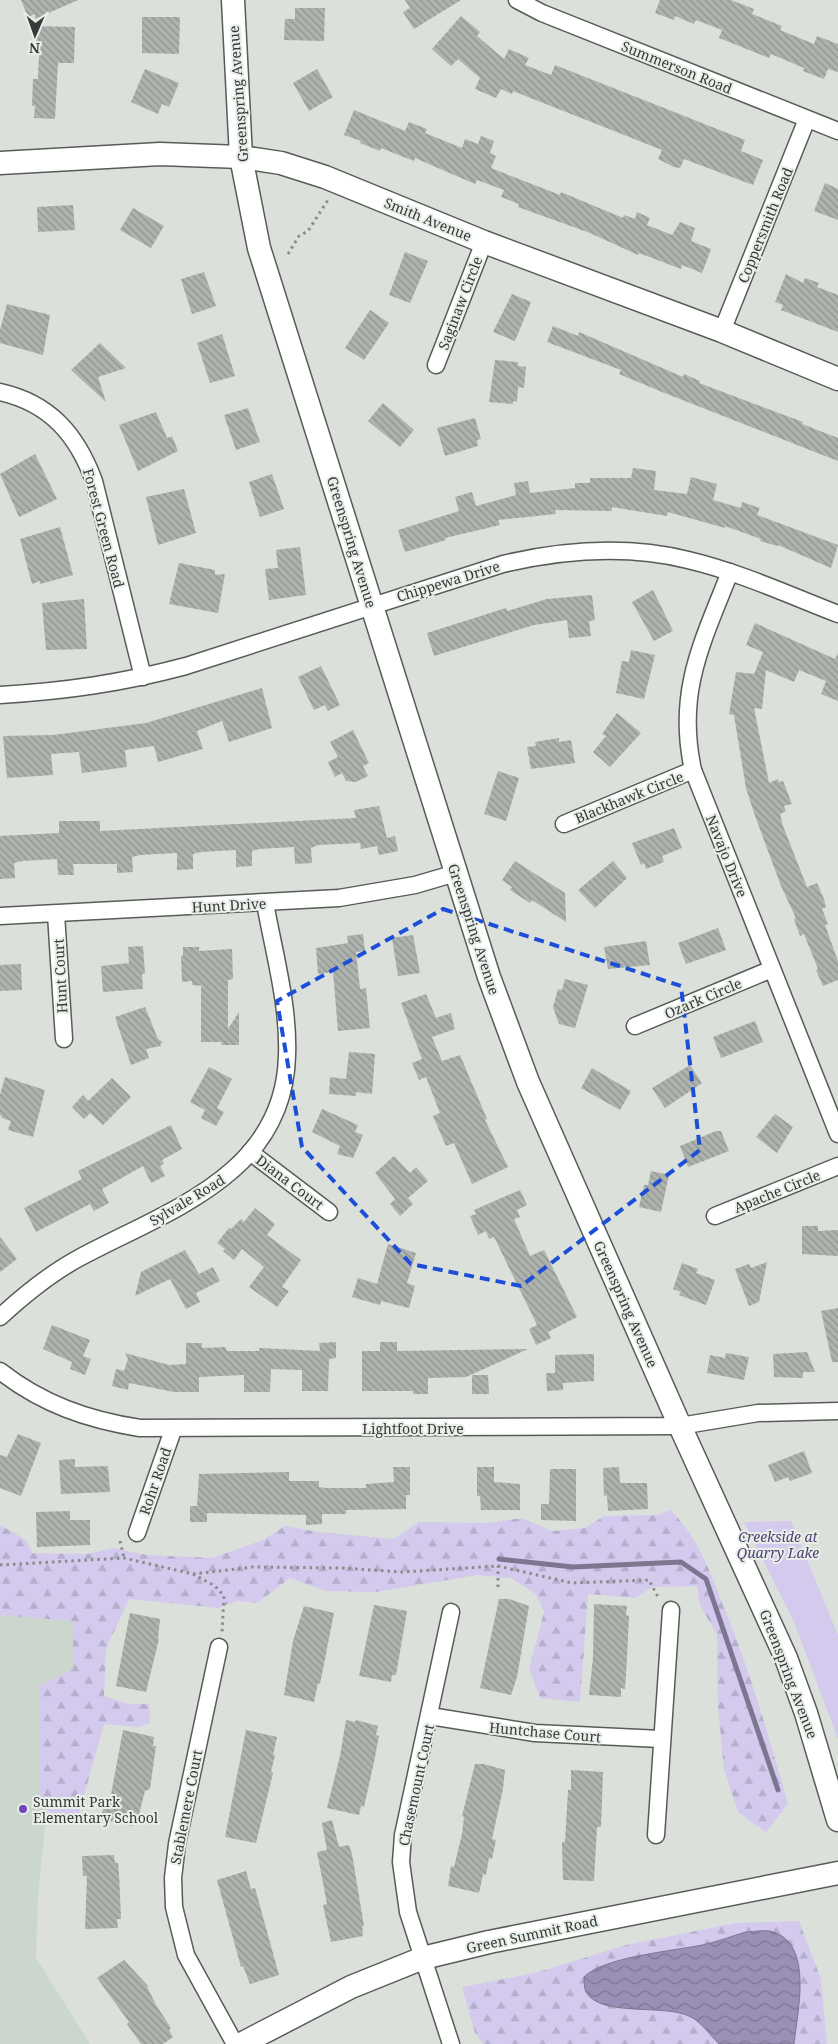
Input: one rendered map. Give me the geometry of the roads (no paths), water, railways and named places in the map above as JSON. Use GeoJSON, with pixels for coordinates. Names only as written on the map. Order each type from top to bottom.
{"type":"FeatureCollection","features":[{"type":"Feature","properties":{"kind":"main road","name":"Greenspring Avenue"},"geometry":{"type":"LineString","coordinates":[[233,0],[241,157],[259,248],[456,873],[512,1043],[680,1426],[786,1658],[806,1713],[838,1820]]}},
{"type":"Feature","properties":{"kind":"main road","name":"Smith Avenue"},"geometry":{"type":"LineString","coordinates":[[0,163],[160,154],[241,157],[281,163],[325,177],[484,242],[722,331],[838,379]]}},
{"type":"Feature","properties":{"kind":"main road","name":"Green Summit Road"},"geometry":{"type":"LineString","coordinates":[[241,2044],[351,1987],[423,1958],[489,1942],[838,1873]]}},
{"type":"Feature","properties":{"kind":"street","name":"Summerson Road"},"geometry":{"type":"LineString","coordinates":[[517,0],[542,13],[838,131]]}},
{"type":"Feature","properties":{"kind":"street","name":"Coppersmith Road"},"geometry":{"type":"LineString","coordinates":[[722,331],[808,119]]}},
{"type":"Feature","properties":{"kind":"street","name":"Saginaw Circle"},"geometry":{"type":"LineString","coordinates":[[436,365],[484,242]]}},
{"type":"Feature","properties":{"kind":"street","name":"Forest Green Road"},"geometry":{"type":"LineString","coordinates":[[0,392],[38,405],[74,438],[86,460],[94,481],[143,677]]}},
{"type":"Feature","properties":{"kind":"street","name":"Chippewa Drive"},"geometry":{"type":"LineString","coordinates":[[0,695],[99,686],[143,677],[186,666],[503,564],[541,556],[577,552],[618,551],[687,559],[730,572],[838,614]]}},
{"type":"Feature","properties":{"kind":"street","name":"Navajo Drive"},"geometry":{"type":"LineString","coordinates":[[730,572],[695,661],[689,692],[687,742],[694,770],[838,1134]]}},
{"type":"Feature","properties":{"kind":"street","name":"Blackhawk Circle"},"geometry":{"type":"LineString","coordinates":[[564,824],[694,770]]}},
{"type":"Feature","properties":{"kind":"street","name":"Hunt Drive"},"geometry":{"type":"LineString","coordinates":[[0,916],[339,898],[415,886],[456,873]]}},
{"type":"Feature","properties":{"kind":"street","name":"Sylvale Road"},"geometry":{"type":"LineString","coordinates":[[0,1317],[46,1280],[77,1259],[177,1209],[205,1192],[230,1174],[250,1152],[268,1127],[278,1104],[287,1058],[284,1006],[265,903]]}},
{"type":"Feature","properties":{"kind":"street","name":"Hunt Court"},"geometry":{"type":"LineString","coordinates":[[56,914],[64,1039]]}},
{"type":"Feature","properties":{"kind":"street","name":"Ozark Circle"},"geometry":{"type":"LineString","coordinates":[[635,1026],[772,969]]}},
{"type":"Feature","properties":{"kind":"street","name":"Diana Court"},"geometry":{"type":"LineString","coordinates":[[250,1152],[329,1212]]}},
{"type":"Feature","properties":{"kind":"street","name":"Apache Circle"},"geometry":{"type":"LineString","coordinates":[[715,1216],[838,1166]]}},
{"type":"Feature","properties":{"kind":"street","name":"Lightfoot Drive"},"geometry":{"type":"LineString","coordinates":[[0,1371],[43,1400],[74,1413],[109,1423],[140,1428],[173,1430],[680,1426],[758,1413],[838,1411]]}},
{"type":"Feature","properties":{"kind":"street","name":"Rohr Road"},"geometry":{"type":"LineString","coordinates":[[137,1533],[173,1430]]}},
{"type":"Feature","properties":{"kind":"street"},"geometry":{"type":"LineString","coordinates":[[656,1835],[671,1610]]}},
{"type":"Feature","properties":{"kind":"street","name":"Chasemount Court"},"geometry":{"type":"LineString","coordinates":[[451,1612],[403,1835],[401,1862],[408,1912],[451,2044]]}},
{"type":"Feature","properties":{"kind":"street","name":"Stablemere Court"},"geometry":{"type":"LineString","coordinates":[[219,1647],[177,1844],[172,1878],[174,1907],[186,1955],[235,2044]]}},
{"type":"Feature","properties":{"kind":"street","name":"Huntchase Court"},"geometry":{"type":"LineString","coordinates":[[430,1716],[483,1727],[534,1733],[661,1739]]}},
{"type":"Feature","properties":{"kind":"water"},"geometry":{"type":"Polygon","coordinates":[[[746,1932],[773,1932],[786,1939],[794,1950],[800,1981],[794,2044],[719,2044],[691,2017],[666,2011],[619,2008],[605,2005],[594,2000],[585,1990],[584,1977],[606,1964],[639,1956],[708,1944],[746,1932]]]}},
{"type":"Feature","properties":{"kind":"waterway"},"geometry":{"type":"LineString","coordinates":[[499,1559],[573,1567],[681,1562],[706,1579],[778,1790]]}},
{"type":"Feature","properties":{"kind":"place","name":"Summit Park Elementary School"},"geometry":{"type":"Point","coordinates":[23,1809]}},
{"type":"Feature","properties":{"kind":"park label","name":"Creekside at Quarry Lake"},"geometry":{"type":"Point","coordinates":[778,1544]}}]}
